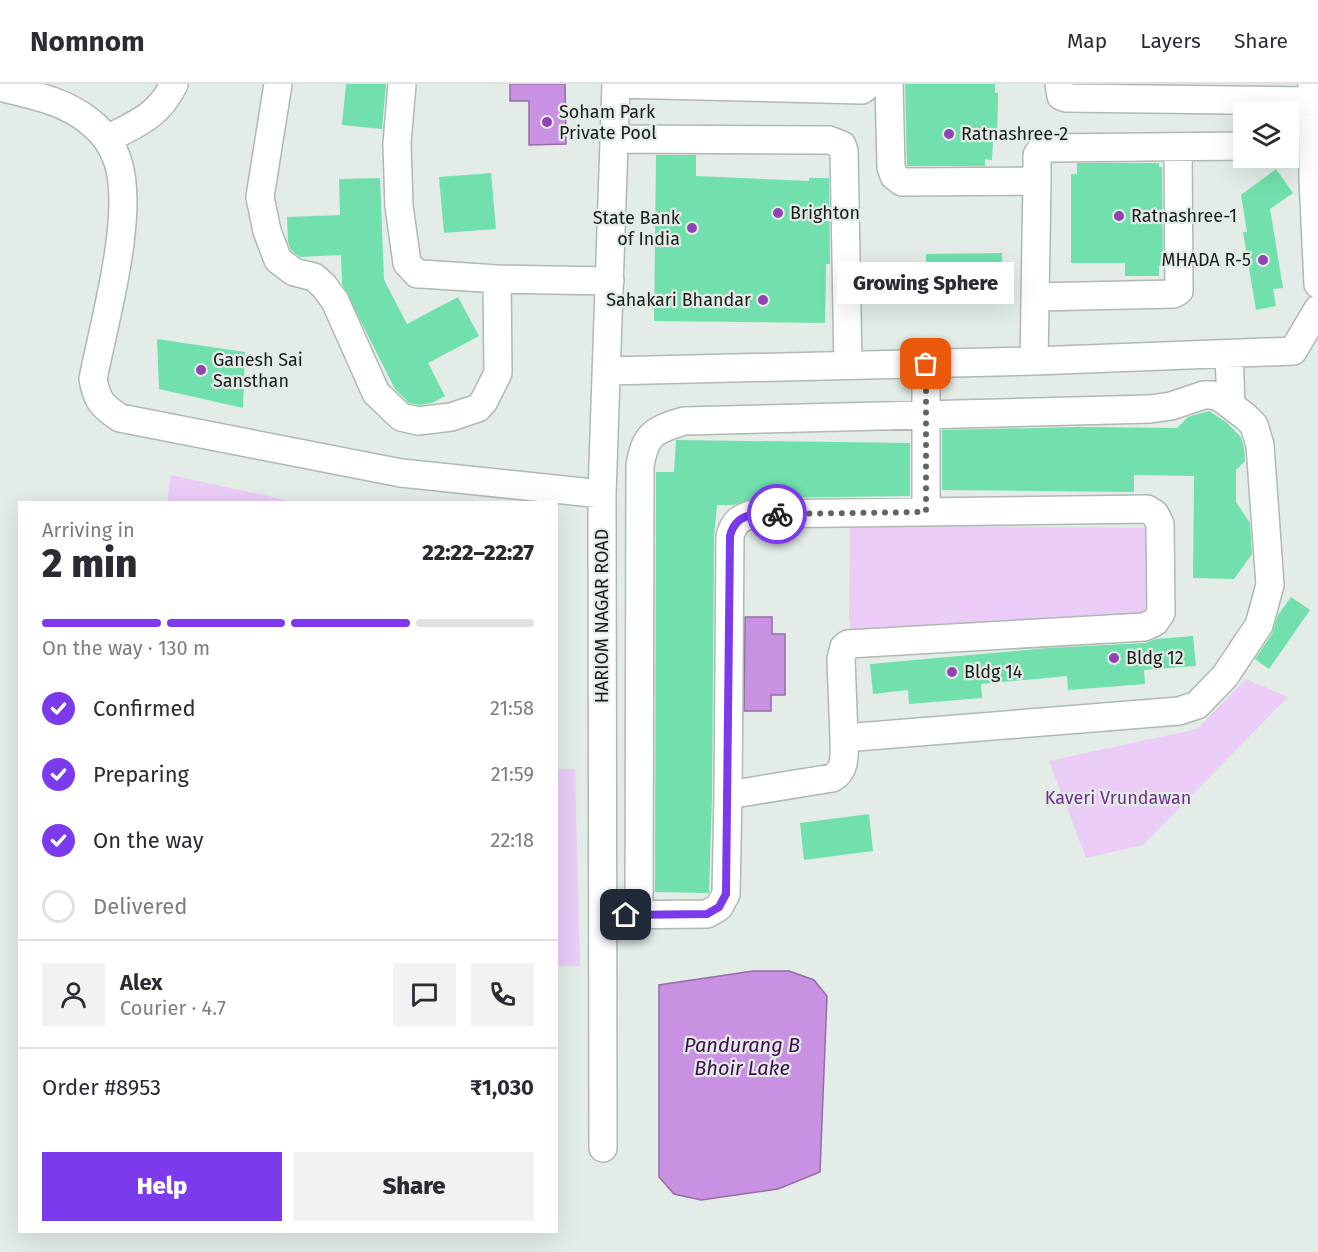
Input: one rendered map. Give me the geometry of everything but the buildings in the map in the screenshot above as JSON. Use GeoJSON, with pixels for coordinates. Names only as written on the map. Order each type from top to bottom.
{"type":"FeatureCollection","features":[{"type":"Feature","properties":{"kind":"street"},"geometry":{"type":"LineString","coordinates":[[107,139],[150,116],[168,97],[174,84]]}},
{"type":"Feature","properties":{"kind":"street"},"geometry":{"type":"LineString","coordinates":[[278,84],[260,197],[267,231],[278,260],[294,272],[314,277],[335,301],[376,393],[401,417],[417,421],[451,417],[478,408],[484,401],[498,373],[497,279]]}},
{"type":"Feature","properties":{"kind":"street"},"geometry":{"type":"LineString","coordinates":[[402,84],[397,144],[399,206],[407,263],[417,273],[497,279],[610,281]]}},
{"type":"Feature","properties":{"kind":"street"},"geometry":{"type":"LineString","coordinates":[[616,84],[862,90],[869,84]]}},
{"type":"Feature","properties":{"kind":"street","name":"HARIOM NAGAR ROAD"},"geometry":{"type":"LineString","coordinates":[[603,1148],[602,494],[616,84]]}},
{"type":"Feature","properties":{"kind":"street"},"geometry":{"type":"LineString","coordinates":[[889,84],[891,167],[894,176],[902,182],[1036,181]]}},
{"type":"Feature","properties":{"kind":"street"},"geometry":{"type":"LineString","coordinates":[[1059,84],[1061,96],[1066,98],[1269,92],[1312,93],[1300,140],[1318,284]]}},
{"type":"Feature","properties":{"kind":"street"},"geometry":{"type":"LineString","coordinates":[[0,87],[59,102],[89,121],[107,139],[118,161],[123,186],[120,244],[93,379],[96,393],[103,406],[120,418],[401,473],[602,494]]}},
{"type":"Feature","properties":{"kind":"street"},"geometry":{"type":"LineString","coordinates":[[614,139],[829,140],[842,145],[844,151],[848,365]]}},
{"type":"Feature","properties":{"kind":"street"},"geometry":{"type":"LineString","coordinates":[[1034,361],[1036,155],[1041,150],[1049,148],[1233,146]]}},
{"type":"Feature","properties":{"kind":"street"},"geometry":{"type":"LineString","coordinates":[[1035,297],[1174,294],[1179,291],[1178,148]]}},
{"type":"Feature","properties":{"kind":"street"},"geometry":{"type":"LineString","coordinates":[[608,371],[1034,361],[1293,351],[1318,309]]}},
{"type":"Feature","properties":{"kind":"street"},"geometry":{"type":"LineString","coordinates":[[1229,354],[1231,405]]}},
{"type":"Feature","properties":{"kind":"street"},"geometry":{"type":"LineString","coordinates":[[926,364],[926,512]]}},
{"type":"Feature","properties":{"kind":"street"},"geometry":{"type":"LineString","coordinates":[[639,915],[639,466],[643,447],[651,435],[662,428],[684,421],[1150,409],[1171,406],[1204,395],[1221,398],[1254,425],[1260,445],[1270,585],[1258,625],[1225,676],[1197,705],[1179,711],[844,738]]}},
{"type":"Feature","properties":{"kind":"street"},"geometry":{"type":"LineString","coordinates":[[603,915],[707,914],[719,907],[726,894],[730,536],[736,522],[743,516],[754,514],[1147,509],[1155,514],[1160,524],[1161,614],[1155,622],[1144,627],[848,644],[844,647],[841,659],[844,738],[843,765],[837,775],[832,778],[728,795]]}},
{"type":"Feature","properties":{"kind":"green space"},"geometry":{"type":"Polygon","coordinates":[[[171,475],[290,501],[167,501],[171,475]]]}},
{"type":"Feature","properties":{"kind":"green space"},"geometry":{"type":"Polygon","coordinates":[[[850,525],[1155,528],[1154,619],[852,645],[849,616],[850,525]]]}},
{"type":"Feature","properties":{"kind":"green space","name":"Kaveri Vrundawan"},"geometry":{"type":"Polygon","coordinates":[[[1246,679],[1288,697],[1143,845],[1086,858],[1049,761],[1197,729],[1246,679]]]}},
{"type":"Feature","properties":{"kind":"green space"},"geometry":{"type":"Polygon","coordinates":[[[558,769],[575,769],[580,966],[558,966],[558,769]]]}},
{"type":"Feature","properties":{"kind":"water","name":"Soham Park Private Pool"},"geometry":{"type":"Polygon","coordinates":[[[510,84],[565,84],[566,144],[529,145],[529,101],[510,101],[510,84]]]}},
{"type":"Feature","properties":{"kind":"water"},"geometry":{"type":"Polygon","coordinates":[[[745,617],[772,617],[772,634],[785,634],[785,695],[771,695],[771,711],[744,711],[745,617]]]}},
{"type":"Feature","properties":{"kind":"water","name":"Pandurang B Bhoir Lake"},"geometry":{"type":"Polygon","coordinates":[[[753,971],[789,971],[814,980],[827,996],[820,1172],[778,1189],[701,1200],[674,1194],[659,1177],[659,985],[753,971]]]}},
{"type":"Feature","properties":{"kind":"way so far"},"geometry":{"type":"LineString","coordinates":[[777,514],[926,512],[926,364]]}},
{"type":"Feature","properties":{"kind":"place","name":"Soham Park Private Pool"},"geometry":{"type":"Point","coordinates":[547,122]}},
{"type":"Feature","properties":{"kind":"place","name":"Ratnashree-2"},"geometry":{"type":"Point","coordinates":[949,134]}},
{"type":"Feature","properties":{"kind":"place","name":"Brighton"},"geometry":{"type":"Point","coordinates":[778,213]}},
{"type":"Feature","properties":{"kind":"place","name":"Ratnashree-1"},"geometry":{"type":"Point","coordinates":[1119,216]}},
{"type":"Feature","properties":{"kind":"place","name":"State Bank of India"},"geometry":{"type":"Point","coordinates":[692,228]}},
{"type":"Feature","properties":{"kind":"place","name":"MHADA R-5"},"geometry":{"type":"Point","coordinates":[1263,260]}},
{"type":"Feature","properties":{"kind":"place","name":"Sahakari Bhandar"},"geometry":{"type":"Point","coordinates":[763,300]}},
{"type":"Feature","properties":{"kind":"place","name":"Growing Sphere"},"geometry":{"type":"Point","coordinates":[926,364]}},
{"type":"Feature","properties":{"kind":"place","name":"Ganesh Sai Sansthan"},"geometry":{"type":"Point","coordinates":[201,370]}},
{"type":"Feature","properties":{"kind":"place","name":"Bldg 12"},"geometry":{"type":"Point","coordinates":[1114,658]}},
{"type":"Feature","properties":{"kind":"place","name":"Bldg 14"},"geometry":{"type":"Point","coordinates":[952,672]}},
{"type":"Feature","properties":{"kind":"route"},"geometry":{"type":"LineString","coordinates":[[626,915],[707,914],[719,907],[726,894],[730,536],[736,522],[743,516],[777,514]]}}]}
